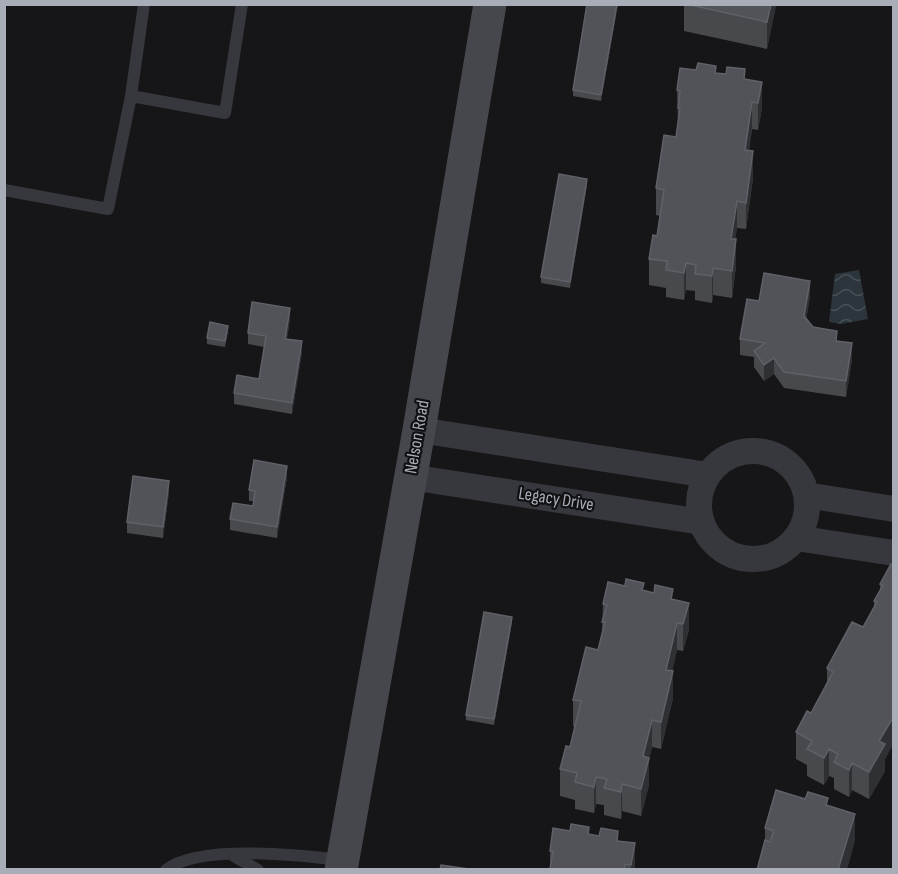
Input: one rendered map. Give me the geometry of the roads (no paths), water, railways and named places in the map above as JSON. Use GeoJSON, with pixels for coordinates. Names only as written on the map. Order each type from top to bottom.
{"type":"FeatureCollection","features":[{"type":"Feature","properties":{"kind":"main road","name":"Nelson Road"},"geometry":{"type":"LineString","coordinates":[[342,865],[419,430],[490,4]]}},
{"type":"Feature","properties":{"kind":"street"},"geometry":{"type":"LineString","coordinates":[[419,430],[708,475]]}},
{"type":"Feature","properties":{"kind":"street"},"geometry":{"type":"LineString","coordinates":[[747,450],[765,452],[781,458],[795,470],[806,495],[805,521],[796,538],[774,555],[745,558],[718,546],[702,522],[700,493],[708,475],[729,455],[747,450]]}},
{"type":"Feature","properties":{"kind":"street","name":"Legacy Drive"},"geometry":{"type":"LineString","coordinates":[[410,477],[702,522]]}},
{"type":"Feature","properties":{"kind":"street"},"geometry":{"type":"LineString","coordinates":[[806,495],[894,509]]}},
{"type":"Feature","properties":{"kind":"street"},"geometry":{"type":"LineString","coordinates":[[796,538],[894,553]]}},
{"type":"Feature","properties":{"kind":"lane"},"geometry":{"type":"LineString","coordinates":[[4,190],[108,209],[130,96],[144,4]]}},
{"type":"Feature","properties":{"kind":"lane"},"geometry":{"type":"LineString","coordinates":[[130,96],[225,113],[242,4]]}},
{"type":"Feature","properties":{"kind":"lane"},"geometry":{"type":"LineString","coordinates":[[166,870],[174,862],[199,855],[282,854],[342,865]]}},
{"type":"Feature","properties":{"kind":"lane"},"geometry":{"type":"LineString","coordinates":[[233,855],[258,870]]}},
{"type":"Feature","properties":{"kind":"water"},"geometry":{"type":"Polygon","coordinates":[[[859,270],[868,319],[841,324],[829,322],[835,274],[859,270]]]}}]}
